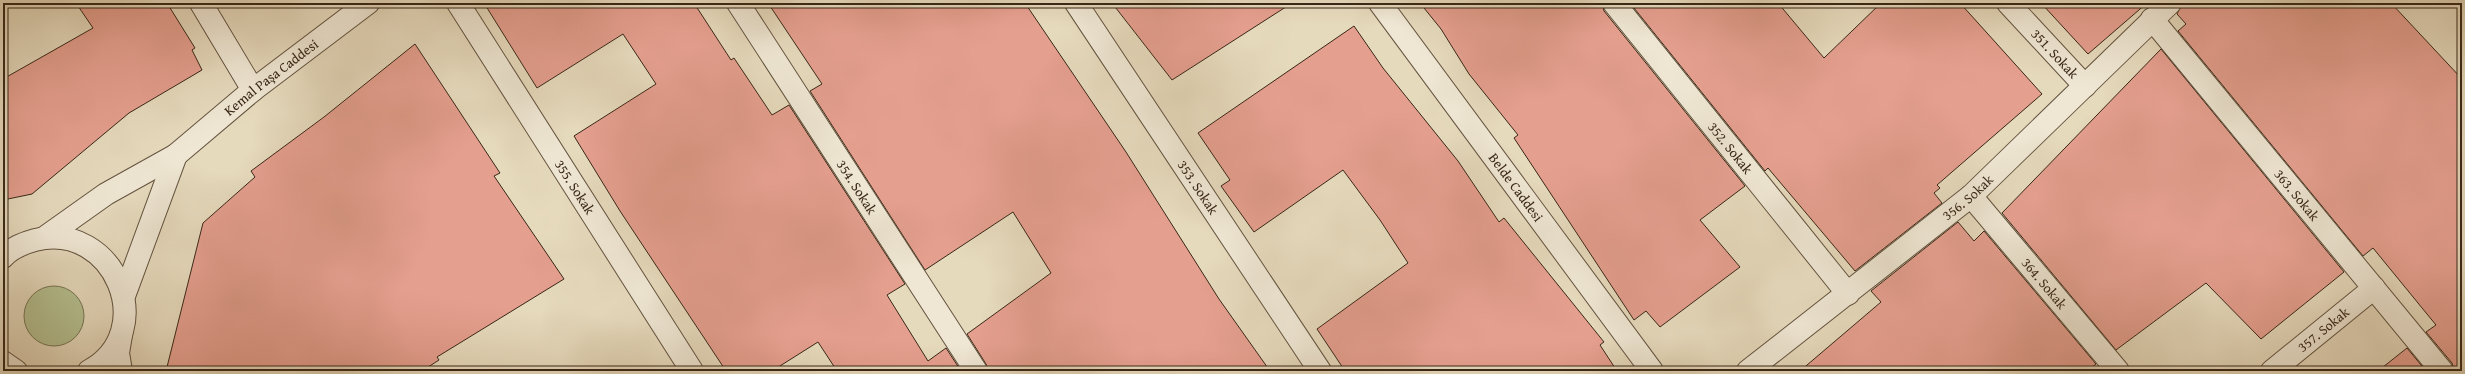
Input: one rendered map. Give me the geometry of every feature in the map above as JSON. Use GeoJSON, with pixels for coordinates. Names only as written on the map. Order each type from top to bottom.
{"type":"FeatureCollection","features":[{"type":"Feature","properties":{"kind":"street"},"geometry":{"type":"LineString","coordinates":[[201,3],[253,90]]}},
{"type":"Feature","properties":{"kind":"street","name":"Kemal Paşa Caddesi"},"geometry":{"type":"LineString","coordinates":[[44,238],[106,194],[176,155],[253,90],[368,3]]}},
{"type":"Feature","properties":{"kind":"street","name":"355. Sokak"},"geometry":{"type":"LineString","coordinates":[[458,3],[692,371]]}},
{"type":"Feature","properties":{"kind":"street","name":"354. Sokak"},"geometry":{"type":"LineString","coordinates":[[738,3],[976,371]]}},
{"type":"Feature","properties":{"kind":"street","name":"353. Sokak"},"geometry":{"type":"LineString","coordinates":[[1076,3],[1320,371]]}},
{"type":"Feature","properties":{"kind":"street","name":"Belde Caddesi"},"geometry":{"type":"LineString","coordinates":[[1380,3],[1652,371]]}},
{"type":"Feature","properties":{"kind":"street","name":"352. Sokak"},"geometry":{"type":"LineString","coordinates":[[1614,3],[1848,294]]}},
{"type":"Feature","properties":{"kind":"street","name":"351. Sokak"},"geometry":{"type":"LineString","coordinates":[[2008,3],[2085,86]]}},
{"type":"Feature","properties":{"kind":"street","name":"356. Sokak"},"geometry":{"type":"LineString","coordinates":[[1748,371],[1971,196],[2170,3]]}},
{"type":"Feature","properties":{"kind":"street","name":"363. Sokak"},"geometry":{"type":"LineString","coordinates":[[2152,19],[2442,371]]}},
{"type":"Feature","properties":{"kind":"street","name":"Kemal Paşa Caddesi"},"geometry":{"type":"LineString","coordinates":[[124,296],[176,155]]}},
{"type":"Feature","properties":{"kind":"street","name":"364. Sokak"},"geometry":{"type":"LineString","coordinates":[[1971,196],[2118,371]]}},
{"type":"Feature","properties":{"kind":"street"},"geometry":{"type":"LineString","coordinates":[[3,257],[23,243],[44,238],[65,239],[86,246],[98,254],[116,276],[124,296],[123,325],[118,353],[121,371]]}},
{"type":"Feature","properties":{"kind":"street","name":"357. Sokak"},"geometry":{"type":"LineString","coordinates":[[2272,371],[2374,288]]}},
{"type":"Feature","properties":{"kind":"street"},"geometry":{"type":"LineString","coordinates":[[89,371],[97,367],[113,348],[123,325]]}},
{"type":"Feature","properties":{"kind":"street"},"geometry":{"type":"LineString","coordinates":[[3,362],[16,371]]}},
{"type":"Feature","properties":{"kind":"green space"},"geometry":{"type":"Polygon","coordinates":[[[54,286],[66,288],[79,299],[82,304],[84,316],[82,328],[71,341],[66,344],[54,346],[42,344],[29,333],[26,328],[24,316],[26,304],[37,291],[42,288],[54,286]]]}},
{"type":"Feature","properties":{"kind":"building"},"geometry":{"type":"Polygon","coordinates":[[[76,3],[167,3],[195,48],[192,50],[202,70],[129,113],[32,194],[3,200],[3,79],[93,28],[76,3]]]}},
{"type":"Feature","properties":{"kind":"building"},"geometry":{"type":"Polygon","coordinates":[[[484,3],[694,3],[731,60],[734,58],[772,115],[789,105],[905,284],[887,295],[928,361],[946,348],[961,371],[837,371],[818,342],[772,371],[726,371],[620,211],[574,136],[656,84],[623,34],[537,88],[484,3]]]}},
{"type":"Feature","properties":{"kind":"building"},"geometry":{"type":"Polygon","coordinates":[[[768,3],[1025,3],[1126,152],[1219,299],[1270,371],[988,371],[986,364],[967,334],[1051,273],[1013,212],[925,270],[810,91],[822,84],[768,3]]]}},
{"type":"Feature","properties":{"kind":"building"},"geometry":{"type":"Polygon","coordinates":[[[1112,3],[1292,3],[1172,80],[1112,3]]]}},
{"type":"Feature","properties":{"kind":"building"},"geometry":{"type":"Polygon","coordinates":[[[1420,3],[1602,3],[1604,11],[1745,186],[1700,220],[1740,267],[1660,327],[1646,311],[1634,320],[1514,138],[1518,135],[1469,74],[1441,29],[1420,3]]]}},
{"type":"Feature","properties":{"kind":"building"},"geometry":{"type":"Polygon","coordinates":[[[1630,3],[1778,3],[1824,58],[1881,3],[1960,3],[2042,94],[1937,185],[1940,188],[1934,193],[1942,203],[1855,271],[1768,168],[1765,171],[1630,3]]]}},
{"type":"Feature","properties":{"kind":"building"},"geometry":{"type":"Polygon","coordinates":[[[2041,3],[2147,3],[2088,54],[2041,3]]]}},
{"type":"Feature","properties":{"kind":"building"},"geometry":{"type":"Polygon","coordinates":[[[2182,3],[2391,3],[2462,79],[2462,371],[2454,371],[2452,363],[2426,332],[2436,325],[2373,248],[2363,256],[2178,31],[2186,24],[2177,14],[2182,3]]]}},
{"type":"Feature","properties":{"kind":"building"},"geometry":{"type":"Polygon","coordinates":[[[1354,26],[1383,68],[1458,161],[1499,222],[1504,218],[1604,342],[1600,345],[1617,371],[1345,371],[1317,329],[1408,263],[1380,220],[1343,170],[1254,232],[1221,186],[1230,180],[1198,133],[1354,26]]]}},
{"type":"Feature","properties":{"kind":"building"},"geometry":{"type":"Polygon","coordinates":[[[415,44],[500,173],[494,176],[564,279],[437,357],[439,360],[422,371],[166,371],[203,223],[255,177],[251,171],[324,117],[415,44]]]}},
{"type":"Feature","properties":{"kind":"building"},"geometry":{"type":"Polygon","coordinates":[[[2161,49],[2344,272],[2261,339],[2206,283],[2116,350],[2002,213],[2161,49]]]}},
{"type":"Feature","properties":{"kind":"building"},"geometry":{"type":"Polygon","coordinates":[[[1958,222],[1974,241],[1984,231],[2096,364],[2087,371],[1800,371],[1881,302],[1871,291],[1958,222]]]}},
{"type":"Feature","properties":{"kind":"building"},"geometry":{"type":"Polygon","coordinates":[[[2407,348],[2426,371],[2378,371],[2407,348]]]}}]}
